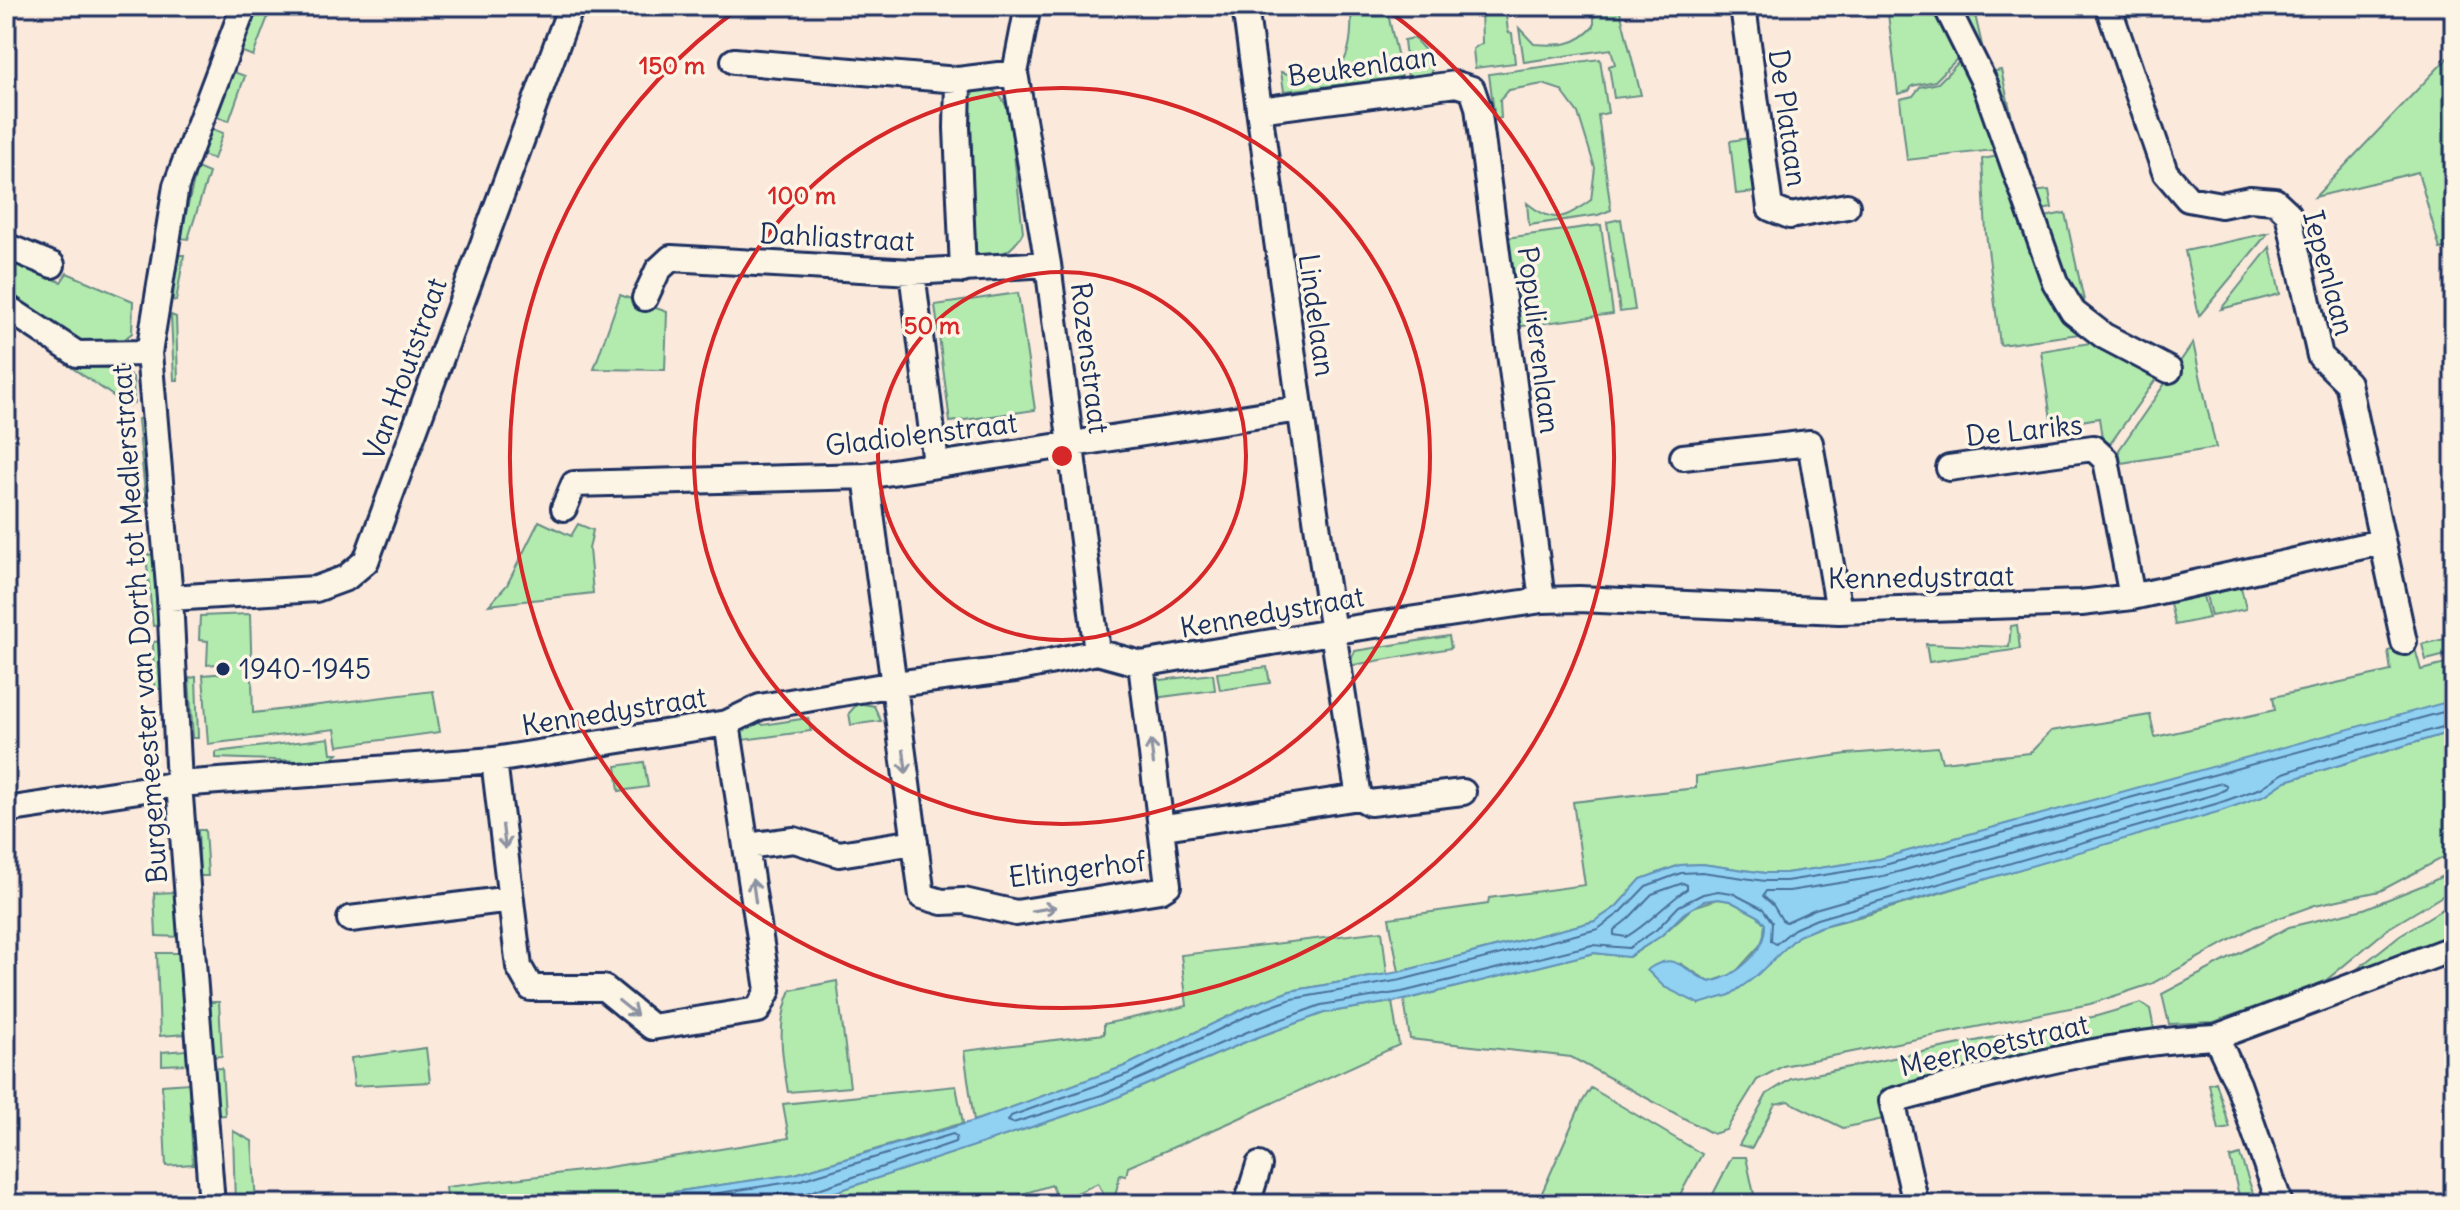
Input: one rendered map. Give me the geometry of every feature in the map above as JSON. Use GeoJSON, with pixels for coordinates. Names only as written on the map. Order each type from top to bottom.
{"type":"FeatureCollection","features":[{"type":"Feature","properties":{"kind":"street","name":"Burgemeester van Dorth tot Medlerstraat"},"geometry":{"type":"LineString","coordinates":[[212,1204],[179,784],[170,598],[149,353],[176,186],[244,6]]}},
{"type":"Feature","properties":{"kind":"street","name":"Van Houtstraat"},"geometry":{"type":"LineString","coordinates":[[170,598],[316,589],[346,578],[366,561],[571,6]]}},
{"type":"Feature","properties":{"kind":"street","name":"Rozenstraat"},"geometry":{"type":"LineString","coordinates":[[1028,6],[1015,73],[1048,264],[1097,652]]}},
{"type":"Feature","properties":{"kind":"street","name":"Lindelaan"},"geometry":{"type":"LineString","coordinates":[[1245,6],[1332,632]]}},
{"type":"Feature","properties":{"kind":"street","name":"De Plataan"},"geometry":{"type":"LineString","coordinates":[[1743,6],[1770,208],[1790,216],[1847,206]]}},
{"type":"Feature","properties":{"kind":"street"},"geometry":{"type":"LineString","coordinates":[[1946,6],[1985,84],[2055,282],[2073,312],[2102,334],[2169,370]]}},
{"type":"Feature","properties":{"kind":"street","name":"Iepenlaan"},"geometry":{"type":"LineString","coordinates":[[2108,6],[2165,172],[2188,199],[2221,205],[2250,199],[2275,201],[2288,213],[2320,356],[2348,383],[2404,642]]}},
{"type":"Feature","properties":{"kind":"street"},"geometry":{"type":"LineString","coordinates":[[734,61],[958,80],[1015,73]]}},
{"type":"Feature","properties":{"kind":"street"},"geometry":{"type":"LineString","coordinates":[[958,80],[963,270]]}},
{"type":"Feature","properties":{"kind":"street","name":"Beukenlaan"},"geometry":{"type":"LineString","coordinates":[[1259,110],[1456,84],[1472,89]]}},
{"type":"Feature","properties":{"kind":"street","name":"Populierenlaan"},"geometry":{"type":"LineString","coordinates":[[1472,89],[1478,107],[1542,600]]}},
{"type":"Feature","properties":{"kind":"street"},"geometry":{"type":"LineString","coordinates":[[6,246],[52,265]]}},
{"type":"Feature","properties":{"kind":"street","name":"Dahliastraat"},"geometry":{"type":"LineString","coordinates":[[645,298],[658,270],[671,258],[912,272],[1048,264]]}},
{"type":"Feature","properties":{"kind":"street"},"geometry":{"type":"LineString","coordinates":[[912,272],[936,464]]}},
{"type":"Feature","properties":{"kind":"street"},"geometry":{"type":"LineString","coordinates":[[6,307],[77,354],[149,353]]}},
{"type":"Feature","properties":{"kind":"street","name":"Gladiolenstraat"},"geometry":{"type":"LineString","coordinates":[[564,508],[574,484],[866,476],[1299,409]]}},
{"type":"Feature","properties":{"kind":"street"},"geometry":{"type":"LineString","coordinates":[[1683,457],[1810,443],[1839,611]]}},
{"type":"Feature","properties":{"kind":"street","name":"De Lariks"},"geometry":{"type":"LineString","coordinates":[[1949,468],[2093,448],[2106,460],[2132,597]]}},
{"type":"Feature","properties":{"kind":"street","name":"Eltingerhof"},"geometry":{"type":"LineString","coordinates":[[866,476],[922,896],[942,902],[964,901],[1016,913],[1160,890],[1168,885],[1141,664]]}},
{"type":"Feature","properties":{"kind":"street","name":"Kennedystraat"},"geometry":{"type":"LineString","coordinates":[[6,810],[179,784],[494,760],[727,723],[760,707],[895,684],[1015,669],[1097,652],[1141,664],[1542,600],[1839,611],[2081,603],[2132,597],[2381,542]]}},
{"type":"Feature","properties":{"kind":"street"},"geometry":{"type":"LineString","coordinates":[[1332,632],[1359,797]]}},
{"type":"Feature","properties":{"kind":"street"},"geometry":{"type":"LineString","coordinates":[[494,760],[519,967],[531,988],[604,988],[652,1027],[758,1010],[768,990],[727,723]]}},
{"type":"Feature","properties":{"kind":"street","name":"Eltingerhof"},"geometry":{"type":"LineString","coordinates":[[1171,826],[1359,797],[1370,803],[1463,792]]}},
{"type":"Feature","properties":{"kind":"street"},"geometry":{"type":"LineString","coordinates":[[747,846],[794,840],[839,854],[915,842]]}},
{"type":"Feature","properties":{"kind":"street"},"geometry":{"type":"LineString","coordinates":[[350,919],[511,899]]}},
{"type":"Feature","properties":{"kind":"street","name":"Meerkoetstraat"},"geometry":{"type":"LineString","coordinates":[[1916,1204],[1892,1101],[2107,1049],[2164,1039],[2216,1037],[2454,948]]}},
{"type":"Feature","properties":{"kind":"street"},"geometry":{"type":"LineString","coordinates":[[2216,1037],[2238,1084],[2280,1204]]}},
{"type":"Feature","properties":{"kind":"street"},"geometry":{"type":"LineString","coordinates":[[1247,1204],[1259,1165]]}},
{"type":"Feature","properties":{"kind":"green space"},"geometry":{"type":"Polygon","coordinates":[[[256,6],[272,6],[253,56],[240,51],[256,6]]]}},
{"type":"Feature","properties":{"kind":"green space"},"geometry":{"type":"Polygon","coordinates":[[[1351,6],[1387,7],[1402,78],[1284,91],[1281,72],[1318,77],[1331,74],[1340,67],[1350,42],[1351,6]]]}},
{"type":"Feature","properties":{"kind":"green space"},"geometry":{"type":"Polygon","coordinates":[[[1481,6],[1505,6],[1515,63],[1475,68],[1473,49],[1482,43],[1481,6]]]}},
{"type":"Feature","properties":{"kind":"green space"},"geometry":{"type":"Polygon","coordinates":[[[1594,6],[1622,6],[1620,11],[1641,95],[1614,98],[1609,66],[1615,64],[1611,49],[1524,62],[1519,28],[1534,44],[1574,41],[1594,26],[1594,6]]]}},
{"type":"Feature","properties":{"kind":"green space"},"geometry":{"type":"Polygon","coordinates":[[[1887,6],[1941,6],[1964,52],[1935,81],[1912,86],[1909,91],[1898,94],[1887,6]]]}},
{"type":"Feature","properties":{"kind":"green space"},"geometry":{"type":"Polygon","coordinates":[[[1952,6],[1973,6],[1987,67],[1952,6]]]}},
{"type":"Feature","properties":{"kind":"green space"},"geometry":{"type":"Polygon","coordinates":[[[1414,38],[1430,56],[1432,74],[1408,77],[1404,40],[1414,38]]]}},
{"type":"Feature","properties":{"kind":"green space"},"geometry":{"type":"Polygon","coordinates":[[[2454,51],[2454,256],[2452,246],[2440,249],[2418,172],[2315,197],[2454,51]]]}},
{"type":"Feature","properties":{"kind":"green space"},"geometry":{"type":"Polygon","coordinates":[[[1966,55],[2003,149],[1907,160],[1900,99],[1913,96],[1920,87],[1938,83],[1966,55]]]}},
{"type":"Feature","properties":{"kind":"green space"},"geometry":{"type":"Polygon","coordinates":[[[1600,59],[1608,113],[1598,115],[1611,210],[1598,215],[1529,225],[1527,203],[1545,214],[1559,217],[1591,200],[1595,168],[1578,113],[1561,90],[1543,84],[1509,90],[1500,100],[1501,118],[1495,120],[1489,74],[1600,59]]]}},
{"type":"Feature","properties":{"kind":"green space"},"geometry":{"type":"Polygon","coordinates":[[[2001,70],[2018,144],[1985,73],[2001,70]]]}},
{"type":"Feature","properties":{"kind":"green space"},"geometry":{"type":"Polygon","coordinates":[[[231,71],[245,76],[229,121],[214,116],[231,71]]]}},
{"type":"Feature","properties":{"kind":"green space"},"geometry":{"type":"Polygon","coordinates":[[[981,87],[999,95],[1009,112],[1023,232],[1006,252],[979,257],[972,250],[966,230],[974,225],[971,118],[963,107],[969,94],[981,87]]]}},
{"type":"Feature","properties":{"kind":"green space"},"geometry":{"type":"Polygon","coordinates":[[[210,128],[223,133],[214,159],[201,155],[210,128]]]}},
{"type":"Feature","properties":{"kind":"green space"},"geometry":{"type":"Polygon","coordinates":[[[1749,138],[1757,192],[1736,194],[1730,141],[1749,138]]]}},
{"type":"Feature","properties":{"kind":"green space"},"geometry":{"type":"Polygon","coordinates":[[[2025,151],[2033,192],[2049,190],[2052,208],[2031,212],[2019,152],[2025,151]]]}},
{"type":"Feature","properties":{"kind":"green space"},"geometry":{"type":"Polygon","coordinates":[[[2005,155],[2027,218],[2094,332],[2000,345],[1986,233],[1982,159],[2005,155]]]}},
{"type":"Feature","properties":{"kind":"green space"},"geometry":{"type":"Polygon","coordinates":[[[197,168],[209,173],[188,239],[180,238],[197,168]]]}},
{"type":"Feature","properties":{"kind":"green space"},"geometry":{"type":"Polygon","coordinates":[[[2065,213],[2088,319],[2035,219],[2065,213]]]}},
{"type":"Feature","properties":{"kind":"green space"},"geometry":{"type":"Polygon","coordinates":[[[1621,219],[1635,310],[1620,312],[1607,222],[1621,219]]]}},
{"type":"Feature","properties":{"kind":"green space"},"geometry":{"type":"Polygon","coordinates":[[[1601,225],[1613,314],[1515,327],[1505,238],[1601,225]]]}},
{"type":"Feature","properties":{"kind":"green space"},"geometry":{"type":"Polygon","coordinates":[[[2268,233],[2199,316],[2185,251],[2268,233]]]}},
{"type":"Feature","properties":{"kind":"green space"},"geometry":{"type":"Polygon","coordinates":[[[2270,247],[2280,294],[2221,309],[2270,247]]]}},
{"type":"Feature","properties":{"kind":"green space"},"geometry":{"type":"Polygon","coordinates":[[[175,255],[184,255],[176,301],[173,300],[175,255]]]}},
{"type":"Feature","properties":{"kind":"green space"},"geometry":{"type":"Polygon","coordinates":[[[6,260],[61,282],[67,273],[133,301],[132,333],[115,347],[78,347],[6,298],[6,260]]]}},
{"type":"Feature","properties":{"kind":"green space"},"geometry":{"type":"Polygon","coordinates":[[[1018,293],[1035,410],[950,422],[935,305],[1018,293]]]}},
{"type":"Feature","properties":{"kind":"green space"},"geometry":{"type":"Polygon","coordinates":[[[620,295],[667,312],[665,370],[594,369],[620,295]]]}},
{"type":"Feature","properties":{"kind":"green space"},"geometry":{"type":"Polygon","coordinates":[[[171,315],[176,317],[178,380],[174,380],[171,315]]]}},
{"type":"Feature","properties":{"kind":"green space"},"geometry":{"type":"Polygon","coordinates":[[[2102,341],[2158,376],[2110,444],[2102,438],[2099,418],[2052,426],[2041,351],[2102,341]]]}},
{"type":"Feature","properties":{"kind":"green space"},"geometry":{"type":"Polygon","coordinates":[[[2193,343],[2216,448],[2121,463],[2119,450],[2193,343]]]}},
{"type":"Feature","properties":{"kind":"green space"},"geometry":{"type":"Polygon","coordinates":[[[71,367],[116,368],[133,377],[134,403],[128,406],[71,367]]]}},
{"type":"Feature","properties":{"kind":"green space"},"geometry":{"type":"Polygon","coordinates":[[[144,418],[154,503],[146,505],[138,419],[144,418]]]}},
{"type":"Feature","properties":{"kind":"green space"},"geometry":{"type":"Polygon","coordinates":[[[539,521],[571,536],[578,524],[593,530],[589,549],[593,593],[489,605],[507,585],[539,521]]]}},
{"type":"Feature","properties":{"kind":"green space"},"geometry":{"type":"Polygon","coordinates":[[[156,554],[161,625],[153,626],[146,555],[156,554]]]}},
{"type":"Feature","properties":{"kind":"green space"},"geometry":{"type":"Polygon","coordinates":[[[2241,587],[2246,609],[2211,616],[2206,595],[2241,587]]]}},
{"type":"Feature","properties":{"kind":"green space"},"geometry":{"type":"Polygon","coordinates":[[[2203,596],[2209,618],[2175,625],[2170,603],[2203,596]]]}},
{"type":"Feature","properties":{"kind":"green space"},"geometry":{"type":"Polygon","coordinates":[[[250,614],[253,713],[433,691],[440,732],[338,746],[335,729],[208,744],[203,675],[227,673],[227,663],[207,665],[208,641],[199,640],[200,616],[250,614]]]}},
{"type":"Feature","properties":{"kind":"green space"},"geometry":{"type":"Polygon","coordinates":[[[2017,625],[2020,649],[1929,662],[1926,644],[2009,647],[2011,626],[2017,625]]]}},
{"type":"Feature","properties":{"kind":"green space"},"geometry":{"type":"Polygon","coordinates":[[[1449,636],[1451,648],[1348,666],[1355,651],[1449,636]]]}},
{"type":"Feature","properties":{"kind":"green space"},"geometry":{"type":"Polygon","coordinates":[[[2454,637],[2454,653],[2426,660],[2422,644],[2454,637]]]}},
{"type":"Feature","properties":{"kind":"green space"},"geometry":{"type":"Polygon","coordinates":[[[162,641],[163,689],[154,689],[153,642],[162,641]]]}},
{"type":"Feature","properties":{"kind":"green space"},"geometry":{"type":"Polygon","coordinates":[[[2414,645],[2421,670],[2454,662],[2454,701],[1880,859],[1786,873],[1702,864],[1680,865],[1641,879],[1616,907],[1595,921],[1399,972],[1389,918],[1488,904],[1489,898],[1585,885],[1573,802],[1696,788],[1696,776],[1847,754],[1938,747],[1942,762],[2030,753],[2051,731],[2150,715],[2155,737],[2275,710],[2273,697],[2391,671],[2388,651],[2414,645]]]}},
{"type":"Feature","properties":{"kind":"green space"},"geometry":{"type":"Polygon","coordinates":[[[1267,667],[1270,683],[1220,690],[1217,673],[1267,667]]]}},
{"type":"Feature","properties":{"kind":"green space"},"geometry":{"type":"Polygon","coordinates":[[[1152,673],[1161,680],[1213,674],[1215,690],[1154,698],[1152,673]]]}},
{"type":"Feature","properties":{"kind":"green space"},"geometry":{"type":"Polygon","coordinates":[[[196,677],[198,738],[193,738],[189,678],[196,677]]]}},
{"type":"Feature","properties":{"kind":"green space"},"geometry":{"type":"Polygon","coordinates":[[[858,703],[874,706],[881,721],[851,725],[849,713],[858,703]]]}},
{"type":"Feature","properties":{"kind":"green space"},"geometry":{"type":"Polygon","coordinates":[[[754,718],[763,725],[808,718],[811,731],[743,740],[741,724],[754,718]]]}},
{"type":"Feature","properties":{"kind":"green space"},"geometry":{"type":"Polygon","coordinates":[[[2454,731],[2454,852],[2380,891],[2315,905],[2254,927],[2151,984],[2090,1004],[1783,1066],[1757,1080],[1726,1130],[1713,1134],[1571,1057],[1410,1039],[1404,1000],[1594,953],[1629,957],[1661,936],[1693,907],[1718,899],[1730,901],[1758,916],[1765,924],[1763,942],[1734,974],[1710,982],[1681,964],[1685,996],[1699,1004],[1777,955],[1798,936],[1820,927],[2265,795],[2286,781],[2454,731]]]}},
{"type":"Feature","properties":{"kind":"green space"},"geometry":{"type":"Polygon","coordinates":[[[329,738],[331,753],[338,753],[330,762],[216,758],[216,752],[329,738]]]}},
{"type":"Feature","properties":{"kind":"green space"},"geometry":{"type":"Polygon","coordinates":[[[644,762],[648,787],[619,791],[616,766],[644,762]]]}},
{"type":"Feature","properties":{"kind":"green space"},"geometry":{"type":"Polygon","coordinates":[[[198,830],[205,830],[208,876],[200,876],[198,830]]]}},
{"type":"Feature","properties":{"kind":"green space"},"geometry":{"type":"Polygon","coordinates":[[[2454,870],[2454,889],[2389,928],[2324,982],[2214,1022],[2169,1024],[2162,994],[2289,927],[2364,909],[2454,870]]]}},
{"type":"Feature","properties":{"kind":"green space"},"geometry":{"type":"Polygon","coordinates":[[[176,892],[182,937],[156,936],[154,893],[176,892]]]}},
{"type":"Feature","properties":{"kind":"green space"},"geometry":{"type":"Polygon","coordinates":[[[2454,902],[2454,936],[2352,973],[2400,935],[2454,902]]]}},
{"type":"Feature","properties":{"kind":"green space"},"geometry":{"type":"Polygon","coordinates":[[[1382,931],[1387,974],[1290,991],[1250,1006],[1125,1066],[974,1121],[964,1051],[1104,1034],[1104,1024],[1187,1006],[1181,955],[1382,931]]]}},
{"type":"Feature","properties":{"kind":"green space"},"geometry":{"type":"Polygon","coordinates":[[[157,953],[182,953],[186,1034],[160,1036],[157,953]]]}},
{"type":"Feature","properties":{"kind":"green space"},"geometry":{"type":"Polygon","coordinates":[[[837,981],[850,1087],[788,1092],[782,1028],[791,990],[837,981]]]}},
{"type":"Feature","properties":{"kind":"green space"},"geometry":{"type":"Polygon","coordinates":[[[207,1002],[219,1002],[222,1056],[209,1057],[207,1002]]]}},
{"type":"Feature","properties":{"kind":"green space"},"geometry":{"type":"Polygon","coordinates":[[[1392,1002],[1399,1045],[1128,1167],[1126,1176],[1120,1175],[1114,1200],[1105,1198],[1098,1183],[1058,1202],[1052,1185],[989,1204],[792,1204],[1104,1103],[1250,1040],[1324,1013],[1392,1002]]]}},
{"type":"Feature","properties":{"kind":"green space"},"geometry":{"type":"Polygon","coordinates":[[[2141,1003],[2150,1009],[2154,1029],[1880,1092],[1883,1119],[1843,1128],[1788,1101],[1775,1104],[1752,1148],[1739,1145],[1767,1094],[1791,1079],[2097,1016],[2141,1003]]]}},
{"type":"Feature","properties":{"kind":"green space"},"geometry":{"type":"Polygon","coordinates":[[[426,1048],[430,1082],[354,1086],[351,1058],[426,1048]]]}},
{"type":"Feature","properties":{"kind":"green space"},"geometry":{"type":"Polygon","coordinates":[[[186,1050],[187,1064],[162,1065],[162,1052],[186,1050]]]}},
{"type":"Feature","properties":{"kind":"green space"},"geometry":{"type":"Polygon","coordinates":[[[222,1068],[225,1115],[213,1116],[210,1069],[222,1068]]]}},
{"type":"Feature","properties":{"kind":"green space"},"geometry":{"type":"Polygon","coordinates":[[[2216,1082],[2230,1128],[2219,1130],[2209,1084],[2216,1082]]]}},
{"type":"Feature","properties":{"kind":"green space"},"geometry":{"type":"Polygon","coordinates":[[[189,1083],[193,1164],[166,1166],[162,1085],[189,1083]]]}},
{"type":"Feature","properties":{"kind":"green space"},"geometry":{"type":"Polygon","coordinates":[[[956,1086],[963,1123],[795,1174],[592,1204],[448,1204],[446,1187],[597,1169],[789,1138],[783,1104],[956,1086]]]}},
{"type":"Feature","properties":{"kind":"green space"},"geometry":{"type":"Polygon","coordinates":[[[1591,1088],[1702,1154],[1675,1204],[1537,1204],[1591,1088]]]}},
{"type":"Feature","properties":{"kind":"green space"},"geometry":{"type":"Polygon","coordinates":[[[233,1131],[252,1141],[256,1204],[235,1204],[233,1131]]]}},
{"type":"Feature","properties":{"kind":"green space"},"geometry":{"type":"Polygon","coordinates":[[[2240,1155],[2255,1199],[2268,1204],[2241,1204],[2230,1158],[2240,1155]]]}},
{"type":"Feature","properties":{"kind":"green space"},"geometry":{"type":"Polygon","coordinates":[[[1732,1157],[1746,1157],[1756,1204],[1708,1204],[1732,1157]]]}},
{"type":"Feature","properties":{"kind":"water"},"geometry":{"type":"Polygon","coordinates":[[[2454,700],[2454,731],[2286,781],[2265,795],[2221,811],[1820,927],[1798,936],[1755,977],[1730,995],[1699,1004],[1664,987],[1647,970],[1665,961],[1673,962],[1710,982],[1730,975],[1748,962],[1760,944],[1765,924],[1758,916],[1730,901],[1704,901],[1684,913],[1661,936],[1628,957],[1594,953],[1404,1000],[1324,1013],[1250,1040],[1104,1103],[814,1199],[792,1204],[592,1204],[795,1174],[974,1121],[1125,1066],[1250,1006],[1290,991],[1399,972],[1595,921],[1616,907],[1641,879],[1680,865],[1702,864],[1786,873],[1879,859],[2454,700]]]}},
{"type":"Feature","properties":{"kind":"place","name":"1940-1945"},"geometry":{"type":"Point","coordinates":[223,669]}}]}
